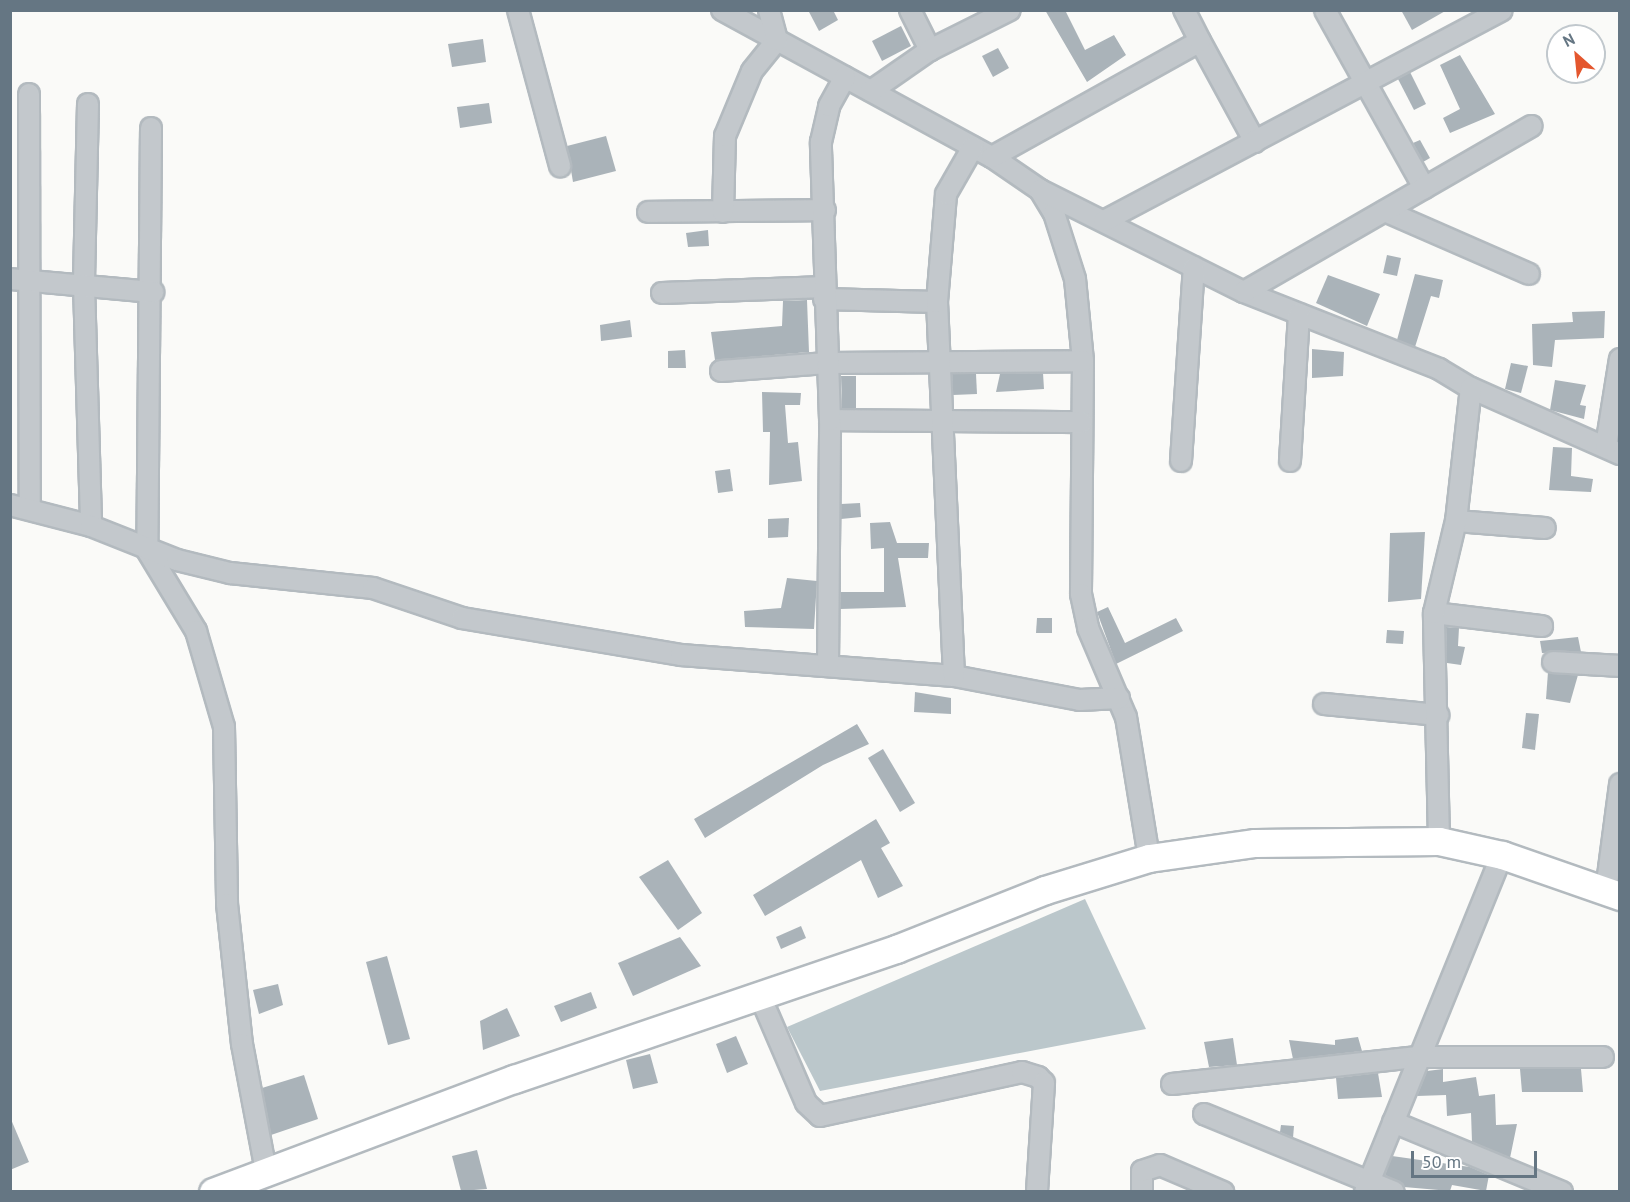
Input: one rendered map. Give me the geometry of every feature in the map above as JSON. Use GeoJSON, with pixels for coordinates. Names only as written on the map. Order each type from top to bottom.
{"type":"FeatureCollection","features":[{"type":"Feature","properties":{"kind":"main road"},"geometry":{"type":"LineString","coordinates":[[213,1191],[514,1079],[760,996],[1045,890],[1149,858],[1255,843],[1439,841],[1502,855],[1613,893]]}},
{"type":"Feature","properties":{"kind":"street"},"geometry":{"type":"LineString","coordinates":[[518,10],[560,166]]}},
{"type":"Feature","properties":{"kind":"street"},"geometry":{"type":"LineString","coordinates":[[722,10],[992,157],[1040,190],[1244,292],[1438,369],[1471,388],[1613,450],[1620,359]]}},
{"type":"Feature","properties":{"kind":"street"},"geometry":{"type":"LineString","coordinates":[[723,212],[725,136],[735,104],[777,40],[769,10]]}},
{"type":"Feature","properties":{"kind":"street"},"geometry":{"type":"LineString","coordinates":[[910,10],[930,50]]}},
{"type":"Feature","properties":{"kind":"street"},"geometry":{"type":"LineString","coordinates":[[871,91],[930,50],[1010,10]]}},
{"type":"Feature","properties":{"kind":"street"},"geometry":{"type":"LineString","coordinates":[[1184,10],[1255,142]]}},
{"type":"Feature","properties":{"kind":"street"},"geometry":{"type":"LineString","coordinates":[[1325,10],[1363,83],[1424,188]]}},
{"type":"Feature","properties":{"kind":"street"},"geometry":{"type":"LineString","coordinates":[[1104,221],[1502,10]]}},
{"type":"Feature","properties":{"kind":"street"},"geometry":{"type":"LineString","coordinates":[[992,157],[1200,41]]}},
{"type":"Feature","properties":{"kind":"street"},"geometry":{"type":"LineString","coordinates":[[828,665],[830,420],[821,142],[829,106],[844,77]]}},
{"type":"Feature","properties":{"kind":"street"},"geometry":{"type":"LineString","coordinates":[[29,93],[19,279],[30,509]]}},
{"type":"Feature","properties":{"kind":"street"},"geometry":{"type":"LineString","coordinates":[[88,104],[84,285],[92,526]]}},
{"type":"Feature","properties":{"kind":"street"},"geometry":{"type":"LineString","coordinates":[[1244,292],[1532,126]]}},
{"type":"Feature","properties":{"kind":"street"},"geometry":{"type":"LineString","coordinates":[[151,128],[153,292],[147,550],[196,631],[224,727],[227,904],[242,1044],[266,1171]]}},
{"type":"Feature","properties":{"kind":"street"},"geometry":{"type":"LineString","coordinates":[[954,676],[940,418],[937,302],[946,194],[973,147]]}},
{"type":"Feature","properties":{"kind":"street"},"geometry":{"type":"LineString","coordinates":[[1040,190],[1070,254],[1083,361],[1081,594],[1088,628],[1119,698],[1149,858]]}},
{"type":"Feature","properties":{"kind":"street"},"geometry":{"type":"LineString","coordinates":[[648,212],[825,210]]}},
{"type":"Feature","properties":{"kind":"street"},"geometry":{"type":"LineString","coordinates":[[1384,211],[1529,274]]}},
{"type":"Feature","properties":{"kind":"street"},"geometry":{"type":"LineString","coordinates":[[1181,461],[1194,267]]}},
{"type":"Feature","properties":{"kind":"street"},"geometry":{"type":"LineString","coordinates":[[19,279],[153,292]]}},
{"type":"Feature","properties":{"kind":"street"},"geometry":{"type":"LineString","coordinates":[[662,293],[825,293],[937,302]]}},
{"type":"Feature","properties":{"kind":"street"},"geometry":{"type":"LineString","coordinates":[[1290,461],[1299,314]]}},
{"type":"Feature","properties":{"kind":"street"},"geometry":{"type":"LineString","coordinates":[[721,371],[827,363],[1083,361]]}},
{"type":"Feature","properties":{"kind":"street"},"geometry":{"type":"LineString","coordinates":[[1439,841],[1434,613],[1456,521],[1471,388]]}},
{"type":"Feature","properties":{"kind":"street"},"geometry":{"type":"LineString","coordinates":[[830,420],[940,418],[1082,422]]}},
{"type":"Feature","properties":{"kind":"street"},"geometry":{"type":"LineString","coordinates":[[10,505],[92,526],[147,550],[230,573],[373,588],[462,618],[681,655],[954,676],[1060,698],[1119,698]]}},
{"type":"Feature","properties":{"kind":"street"},"geometry":{"type":"LineString","coordinates":[[1456,521],[1545,528]]}},
{"type":"Feature","properties":{"kind":"street"},"geometry":{"type":"LineString","coordinates":[[1434,613],[1542,626]]}},
{"type":"Feature","properties":{"kind":"street"},"geometry":{"type":"LineString","coordinates":[[1553,662],[1620,666]]}},
{"type":"Feature","properties":{"kind":"street"},"geometry":{"type":"LineString","coordinates":[[1324,704],[1438,716]]}},
{"type":"Feature","properties":{"kind":"street"},"geometry":{"type":"LineString","coordinates":[[1613,893],[1620,784]]}},
{"type":"Feature","properties":{"kind":"street"},"geometry":{"type":"LineString","coordinates":[[1367,1186],[1502,855]]}},
{"type":"Feature","properties":{"kind":"street"},"geometry":{"type":"LineString","coordinates":[[760,996],[806,1103],[820,1116],[1022,1072],[1038,1077],[1044,1083],[1036,1191]]}},
{"type":"Feature","properties":{"kind":"street"},"geometry":{"type":"LineString","coordinates":[[1172,1084],[1418,1057],[1603,1057]]}},
{"type":"Feature","properties":{"kind":"street"},"geometry":{"type":"LineString","coordinates":[[1204,1114],[1367,1186],[1394,1191]]}},
{"type":"Feature","properties":{"kind":"street"},"geometry":{"type":"LineString","coordinates":[[1394,1122],[1562,1191]]}},
{"type":"Feature","properties":{"kind":"street"},"geometry":{"type":"LineString","coordinates":[[1142,1191],[1142,1171],[1160,1165],[1223,1191]]}},
{"type":"Feature","properties":{"kind":"shaded area"},"geometry":{"type":"Polygon","coordinates":[[[1085,899],[1146,1029],[820,1091],[787,1027],[1085,899]]]}},
{"type":"Feature","properties":{"kind":"building"},"geometry":{"type":"Polygon","coordinates":[[[808,10],[833,10],[838,20],[819,31],[808,10]]]}},
{"type":"Feature","properties":{"kind":"building"},"geometry":{"type":"Polygon","coordinates":[[[1045,10],[1065,10],[1085,50],[1114,35],[1126,55],[1087,82],[1045,10]]]}},
{"type":"Feature","properties":{"kind":"building"},"geometry":{"type":"Polygon","coordinates":[[[1401,10],[1447,10],[1412,30],[1401,10]]]}},
{"type":"Feature","properties":{"kind":"building"},"geometry":{"type":"Polygon","coordinates":[[[901,26],[911,46],[882,61],[872,41],[901,26]]]}},
{"type":"Feature","properties":{"kind":"building"},"geometry":{"type":"Polygon","coordinates":[[[483,39],[486,62],[452,67],[448,44],[483,39]]]}},
{"type":"Feature","properties":{"kind":"building"},"geometry":{"type":"Polygon","coordinates":[[[998,48],[1009,68],[993,77],[982,56],[998,48]]]}},
{"type":"Feature","properties":{"kind":"building"},"geometry":{"type":"Polygon","coordinates":[[[1460,55],[1495,114],[1450,133],[1443,118],[1460,109],[1440,65],[1460,55]]]}},
{"type":"Feature","properties":{"kind":"building"},"geometry":{"type":"Polygon","coordinates":[[[1410,72],[1426,104],[1414,110],[1398,79],[1410,72]]]}},
{"type":"Feature","properties":{"kind":"building"},"geometry":{"type":"Polygon","coordinates":[[[489,103],[492,123],[460,128],[457,107],[489,103]]]}},
{"type":"Feature","properties":{"kind":"building"},"geometry":{"type":"Polygon","coordinates":[[[606,136],[616,171],[573,182],[567,146],[606,136]]]}},
{"type":"Feature","properties":{"kind":"building"},"geometry":{"type":"Polygon","coordinates":[[[1420,140],[1430,158],[1423,162],[1413,143],[1420,140]]]}},
{"type":"Feature","properties":{"kind":"building"},"geometry":{"type":"Polygon","coordinates":[[[708,230],[709,246],[688,247],[686,233],[708,230]]]}},
{"type":"Feature","properties":{"kind":"building"},"geometry":{"type":"Polygon","coordinates":[[[1387,255],[1401,258],[1397,276],[1383,273],[1387,255]]]}},
{"type":"Feature","properties":{"kind":"building"},"geometry":{"type":"Polygon","coordinates":[[[1415,274],[1443,280],[1439,298],[1431,296],[1415,347],[1397,340],[1415,274]]]}},
{"type":"Feature","properties":{"kind":"building"},"geometry":{"type":"Polygon","coordinates":[[[1328,275],[1380,294],[1367,326],[1316,303],[1328,275]]]}},
{"type":"Feature","properties":{"kind":"building"},"geometry":{"type":"Polygon","coordinates":[[[807,300],[809,352],[715,360],[711,332],[782,326],[783,301],[807,300]]]}},
{"type":"Feature","properties":{"kind":"building"},"geometry":{"type":"Polygon","coordinates":[[[1605,311],[1604,338],[1555,340],[1552,367],[1533,365],[1532,324],[1573,322],[1572,312],[1605,311]]]}},
{"type":"Feature","properties":{"kind":"building"},"geometry":{"type":"Polygon","coordinates":[[[630,320],[632,337],[601,341],[600,325],[630,320]]]}},
{"type":"Feature","properties":{"kind":"building"},"geometry":{"type":"Polygon","coordinates":[[[1312,349],[1344,352],[1343,376],[1312,378],[1312,349]]]}},
{"type":"Feature","properties":{"kind":"building"},"geometry":{"type":"Polygon","coordinates":[[[685,350],[686,368],[668,368],[668,351],[685,350]]]}},
{"type":"Feature","properties":{"kind":"building"},"geometry":{"type":"Polygon","coordinates":[[[1511,363],[1528,366],[1521,393],[1505,389],[1511,363]]]}},
{"type":"Feature","properties":{"kind":"building"},"geometry":{"type":"Polygon","coordinates":[[[1043,373],[1044,389],[996,392],[1000,374],[1043,373]]]}},
{"type":"Feature","properties":{"kind":"building"},"geometry":{"type":"Polygon","coordinates":[[[952,374],[976,374],[977,394],[953,395],[952,374]]]}},
{"type":"Feature","properties":{"kind":"building"},"geometry":{"type":"Polygon","coordinates":[[[841,376],[856,376],[856,408],[842,408],[841,376]]]}},
{"type":"Feature","properties":{"kind":"building"},"geometry":{"type":"Polygon","coordinates":[[[1555,380],[1586,385],[1580,405],[1586,406],[1584,419],[1550,410],[1555,380]]]}},
{"type":"Feature","properties":{"kind":"building"},"geometry":{"type":"Polygon","coordinates":[[[762,392],[801,393],[800,405],[785,405],[788,443],[798,442],[802,481],[769,485],[770,432],[763,432],[762,392]]]}},
{"type":"Feature","properties":{"kind":"building"},"geometry":{"type":"Polygon","coordinates":[[[1553,447],[1572,448],[1571,476],[1593,479],[1591,492],[1549,490],[1553,447]]]}},
{"type":"Feature","properties":{"kind":"building"},"geometry":{"type":"Polygon","coordinates":[[[730,469],[733,491],[718,493],[715,471],[730,469]]]}},
{"type":"Feature","properties":{"kind":"building"},"geometry":{"type":"Polygon","coordinates":[[[860,503],[861,517],[841,519],[841,504],[860,503]]]}},
{"type":"Feature","properties":{"kind":"building"},"geometry":{"type":"Polygon","coordinates":[[[789,518],[788,537],[768,538],[768,519],[789,518]]]}},
{"type":"Feature","properties":{"kind":"building"},"geometry":{"type":"Polygon","coordinates":[[[890,522],[897,543],[929,543],[928,558],[898,558],[906,607],[840,609],[841,592],[884,592],[884,548],[871,549],[870,523],[890,522]]]}},
{"type":"Feature","properties":{"kind":"building"},"geometry":{"type":"Polygon","coordinates":[[[1425,532],[1421,599],[1388,602],[1390,533],[1425,532]]]}},
{"type":"Feature","properties":{"kind":"building"},"geometry":{"type":"Polygon","coordinates":[[[787,578],[817,581],[814,629],[745,627],[744,611],[781,608],[787,578]]]}},
{"type":"Feature","properties":{"kind":"building"},"geometry":{"type":"Polygon","coordinates":[[[1108,607],[1125,643],[1176,618],[1183,631],[1116,664],[1097,612],[1108,607]]]}},
{"type":"Feature","properties":{"kind":"building"},"geometry":{"type":"Polygon","coordinates":[[[1037,618],[1052,618],[1052,633],[1036,633],[1037,618]]]}},
{"type":"Feature","properties":{"kind":"building"},"geometry":{"type":"Polygon","coordinates":[[[1446,627],[1459,628],[1458,646],[1465,647],[1461,665],[1447,663],[1446,627]]]}},
{"type":"Feature","properties":{"kind":"building"},"geometry":{"type":"Polygon","coordinates":[[[1387,630],[1404,631],[1403,644],[1386,643],[1387,630]]]}},
{"type":"Feature","properties":{"kind":"building"},"geometry":{"type":"Polygon","coordinates":[[[1578,637],[1581,652],[1542,653],[1540,641],[1578,637]]]}},
{"type":"Feature","properties":{"kind":"building"},"geometry":{"type":"Polygon","coordinates":[[[1548,672],[1578,675],[1570,703],[1546,699],[1548,672]]]}},
{"type":"Feature","properties":{"kind":"building"},"geometry":{"type":"Polygon","coordinates":[[[915,692],[951,698],[951,714],[914,712],[915,692]]]}},
{"type":"Feature","properties":{"kind":"building"},"geometry":{"type":"Polygon","coordinates":[[[1526,713],[1539,714],[1535,750],[1522,748],[1526,713]]]}},
{"type":"Feature","properties":{"kind":"building"},"geometry":{"type":"Polygon","coordinates":[[[857,724],[869,744],[823,765],[705,838],[694,819],[857,724]]]}},
{"type":"Feature","properties":{"kind":"building"},"geometry":{"type":"Polygon","coordinates":[[[883,749],[915,803],[900,812],[868,758],[883,749]]]}},
{"type":"Feature","properties":{"kind":"building"},"geometry":{"type":"Polygon","coordinates":[[[876,819],[890,843],[881,848],[903,886],[878,898],[861,860],[765,916],[753,895],[876,819]]]}},
{"type":"Feature","properties":{"kind":"building"},"geometry":{"type":"Polygon","coordinates":[[[668,860],[702,913],[678,930],[639,877],[668,860]]]}},
{"type":"Feature","properties":{"kind":"building"},"geometry":{"type":"Polygon","coordinates":[[[801,926],[806,938],[781,949],[776,937],[801,926]]]}},
{"type":"Feature","properties":{"kind":"building"},"geometry":{"type":"Polygon","coordinates":[[[680,937],[701,966],[633,996],[618,963],[680,937]]]}},
{"type":"Feature","properties":{"kind":"building"},"geometry":{"type":"Polygon","coordinates":[[[387,956],[410,1039],[388,1045],[366,962],[387,956]]]}},
{"type":"Feature","properties":{"kind":"building"},"geometry":{"type":"Polygon","coordinates":[[[278,984],[283,1005],[259,1014],[253,990],[278,984]]]}},
{"type":"Feature","properties":{"kind":"building"},"geometry":{"type":"Polygon","coordinates":[[[591,992],[597,1008],[561,1022],[554,1006],[591,992]]]}},
{"type":"Feature","properties":{"kind":"building"},"geometry":{"type":"Polygon","coordinates":[[[507,1008],[520,1036],[483,1050],[480,1021],[507,1008]]]}},
{"type":"Feature","properties":{"kind":"building"},"geometry":{"type":"Polygon","coordinates":[[[736,1036],[748,1064],[727,1073],[716,1044],[736,1036]]]}},
{"type":"Feature","properties":{"kind":"building"},"geometry":{"type":"Polygon","coordinates":[[[1358,1037],[1362,1051],[1293,1059],[1289,1040],[1335,1045],[1335,1040],[1358,1037]]]}},
{"type":"Feature","properties":{"kind":"building"},"geometry":{"type":"Polygon","coordinates":[[[1233,1038],[1237,1065],[1209,1067],[1204,1042],[1233,1038]]]}},
{"type":"Feature","properties":{"kind":"building"},"geometry":{"type":"Polygon","coordinates":[[[650,1054],[658,1083],[633,1089],[626,1060],[650,1054]]]}},
{"type":"Feature","properties":{"kind":"building"},"geometry":{"type":"Polygon","coordinates":[[[1443,1069],[1443,1082],[1476,1077],[1479,1096],[1495,1094],[1496,1125],[1517,1124],[1510,1158],[1472,1142],[1471,1113],[1447,1116],[1446,1095],[1417,1096],[1427,1071],[1443,1069]]]}},
{"type":"Feature","properties":{"kind":"building"},"geometry":{"type":"Polygon","coordinates":[[[1520,1069],[1581,1069],[1583,1092],[1522,1092],[1520,1069]]]}},
{"type":"Feature","properties":{"kind":"building"},"geometry":{"type":"Polygon","coordinates":[[[1378,1073],[1382,1097],[1338,1099],[1336,1078],[1378,1073]]]}},
{"type":"Feature","properties":{"kind":"building"},"geometry":{"type":"Polygon","coordinates":[[[304,1075],[318,1119],[271,1135],[262,1088],[304,1075]]]}},
{"type":"Feature","properties":{"kind":"building"},"geometry":{"type":"Polygon","coordinates":[[[10,1117],[29,1162],[10,1170],[10,1117]]]}},
{"type":"Feature","properties":{"kind":"building"},"geometry":{"type":"Polygon","coordinates":[[[1281,1125],[1294,1126],[1293,1138],[1280,1132],[1281,1125]]]}},
{"type":"Feature","properties":{"kind":"building"},"geometry":{"type":"Polygon","coordinates":[[[477,1150],[487,1189],[461,1191],[452,1156],[477,1150]]]}},
{"type":"Feature","properties":{"kind":"building"},"geometry":{"type":"Polygon","coordinates":[[[1392,1156],[1470,1167],[1489,1175],[1486,1191],[1452,1185],[1450,1191],[1404,1187],[1385,1175],[1392,1156]]]}}]}
